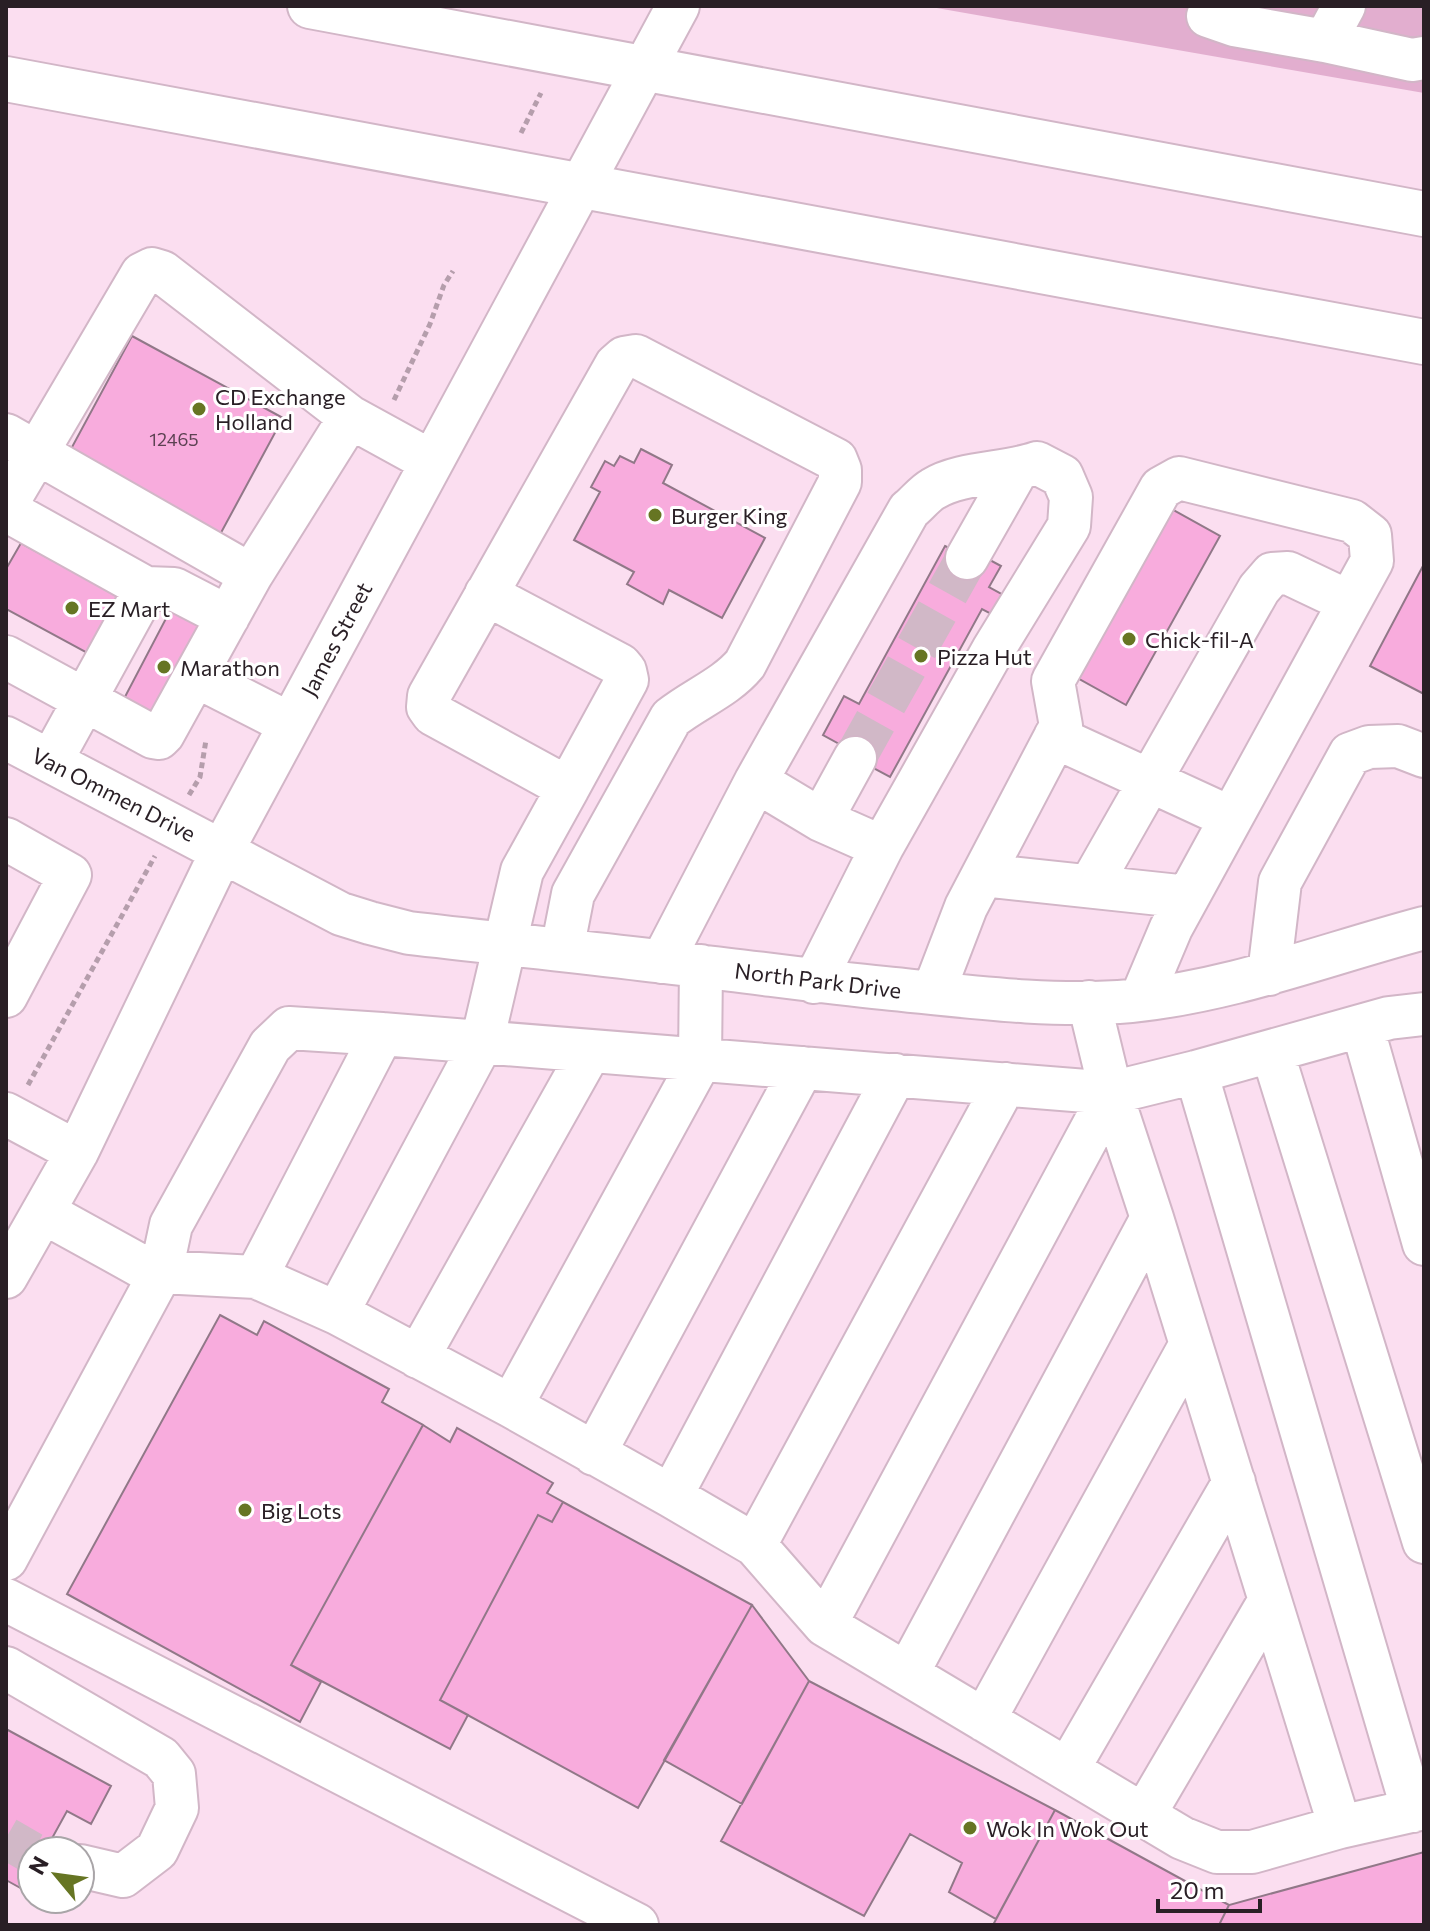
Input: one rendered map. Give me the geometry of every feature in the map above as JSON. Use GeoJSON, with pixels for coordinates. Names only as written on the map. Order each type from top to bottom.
{"type":"FeatureCollection","features":[{"type":"Feature","properties":{"kind":"highway"},"geometry":{"type":"LineString","coordinates":[[310,6],[1424,214]]}},
{"type":"Feature","properties":{"kind":"highway"},"geometry":{"type":"LineString","coordinates":[[6,79],[1424,342]]}},
{"type":"Feature","properties":{"kind":"street","name":"James Street"},"geometry":{"type":"LineString","coordinates":[[6,1277],[77,1152],[222,851],[678,6]]}},
{"type":"Feature","properties":{"kind":"street"},"geometry":{"type":"LineString","coordinates":[[1203,9],[1234,25],[1335,24],[1412,60],[1424,58]]}},
{"type":"Feature","properties":{"kind":"street"},"geometry":{"type":"LineString","coordinates":[[228,617],[174,589],[146,588],[6,507],[21,444],[142,274],[152,269],[162,272],[350,417],[432,462]]}},
{"type":"Feature","properties":{"kind":"street"},"geometry":{"type":"LineString","coordinates":[[562,950],[573,894],[671,718],[734,677],[745,664],[840,482],[836,460],[636,356],[624,358],[616,365],[429,696],[428,707],[433,714],[568,788]]}},
{"type":"Feature","properties":{"kind":"street"},"geometry":{"type":"LineString","coordinates":[[6,657],[159,738],[251,575],[350,417]]}},
{"type":"Feature","properties":{"kind":"street"},"geometry":{"type":"LineString","coordinates":[[21,444],[251,575]]}},
{"type":"Feature","properties":{"kind":"street"},"geometry":{"type":"LineString","coordinates":[[511,1406],[700,1061],[681,964],[756,781],[909,510],[933,489],[948,483],[1017,470],[1037,463],[1062,476],[1071,497],[1069,526],[993,650],[882,847],[814,982]]}},
{"type":"Feature","properties":{"kind":"street"},"geometry":{"type":"LineString","coordinates":[[967,558],[1017,470]]}},
{"type":"Feature","properties":{"kind":"street"},"geometry":{"type":"LineString","coordinates":[[933,993],[966,907],[1061,726],[1053,681],[1161,488],[1179,478],[1352,521],[1370,535],[1372,561],[1171,928],[1141,999]]}},
{"type":"Feature","properties":{"kind":"street"},"geometry":{"type":"LineString","coordinates":[[1090,886],[1259,589],[1272,574],[1288,573],[1349,602]]}},
{"type":"Feature","properties":{"kind":"street"},"geometry":{"type":"LineString","coordinates":[[51,761],[146,588]]}},
{"type":"Feature","properties":{"kind":"street"},"geometry":{"type":"LineString","coordinates":[[337,1313],[482,1042],[522,871],[627,680],[620,665],[486,594]]}},
{"type":"Feature","properties":{"kind":"street"},"geometry":{"type":"LineString","coordinates":[[196,676],[290,724]]}},
{"type":"Feature","properties":{"kind":"street"},"geometry":{"type":"LineString","coordinates":[[1055,737],[1231,818]]}},
{"type":"Feature","properties":{"kind":"street","name":"Van Ommen Drive"},"geometry":{"type":"LineString","coordinates":[[6,738],[222,851]]}},
{"type":"Feature","properties":{"kind":"street"},"geometry":{"type":"LineString","coordinates":[[1269,974],[1280,882],[1350,754],[1369,747],[1398,746],[1424,756]]}},
{"type":"Feature","properties":{"kind":"street"},"geometry":{"type":"LineString","coordinates":[[821,820],[855,758]]}},
{"type":"Feature","properties":{"kind":"street"},"geometry":{"type":"LineString","coordinates":[[756,781],[821,820],[882,847]]}},
{"type":"Feature","properties":{"kind":"street"},"geometry":{"type":"LineString","coordinates":[[6,839],[70,875],[6,996]]}},
{"type":"Feature","properties":{"kind":"street","name":"North Park Drive"},"geometry":{"type":"LineString","coordinates":[[222,851],[341,914],[409,933],[814,982],[1060,1002],[1141,999],[1190,993],[1269,974],[1424,928]]}},
{"type":"Feature","properties":{"kind":"street"},"geometry":{"type":"LineString","coordinates":[[983,875],[1188,897]]}},
{"type":"Feature","properties":{"kind":"street"},"geometry":{"type":"LineString","coordinates":[[1089,1002],[1111,1093],[1340,1827]]}},
{"type":"Feature","properties":{"kind":"street"},"geometry":{"type":"LineString","coordinates":[[6,1559],[161,1272],[171,1225],[270,1046],[289,1028],[1111,1093],[1389,1018],[1424,1014]]}},
{"type":"Feature","properties":{"kind":"street"},"geometry":{"type":"LineString","coordinates":[[1362,1026],[1424,1244]]}},
{"type":"Feature","properties":{"kind":"street"},"geometry":{"type":"LineString","coordinates":[[256,1277],[382,1034]]}},
{"type":"Feature","properties":{"kind":"street"},"geometry":{"type":"LineString","coordinates":[[418,1357],[590,1051]]}},
{"type":"Feature","properties":{"kind":"street"},"geometry":{"type":"LineString","coordinates":[[1272,1051],[1424,1542]]}},
{"type":"Feature","properties":{"kind":"street"},"geometry":{"type":"LineString","coordinates":[[594,1454],[802,1068]]}},
{"type":"Feature","properties":{"kind":"street"},"geometry":{"type":"LineString","coordinates":[[43,1212],[139,1265],[161,1272],[256,1277],[337,1313],[511,1406],[755,1545],[825,1625],[1182,1838],[1217,1852],[1252,1852],[1419,1809],[1196,1072]]}},
{"type":"Feature","properties":{"kind":"street"},"geometry":{"type":"LineString","coordinates":[[671,1496],[895,1075]]}},
{"type":"Feature","properties":{"kind":"street"},"geometry":{"type":"LineString","coordinates":[[755,1545],[1005,1084]]}},
{"type":"Feature","properties":{"kind":"street"},"geometry":{"type":"LineString","coordinates":[[825,1625],[1111,1093]]}},
{"type":"Feature","properties":{"kind":"street"},"geometry":{"type":"LineString","coordinates":[[6,1114],[77,1152]]}},
{"type":"Feature","properties":{"kind":"street"},"geometry":{"type":"LineString","coordinates":[[907,1674],[1152,1218]]}},
{"type":"Feature","properties":{"kind":"street"},"geometry":{"type":"LineString","coordinates":[[984,1720],[1191,1344]]}},
{"type":"Feature","properties":{"kind":"street"},"geometry":{"type":"LineString","coordinates":[[1068,1769],[1234,1482]]}},
{"type":"Feature","properties":{"kind":"street"},"geometry":{"type":"LineString","coordinates":[[6,1600],[637,1925]]}},
{"type":"Feature","properties":{"kind":"street"},"geometry":{"type":"LineString","coordinates":[[1144,1815],[1270,1600]]}},
{"type":"Feature","properties":{"kind":"street"},"geometry":{"type":"LineString","coordinates":[[6,1668],[161,1758],[174,1774],[177,1808],[157,1850],[123,1876],[96,1870]]}},
{"type":"Feature","properties":{"kind":"path"},"geometry":{"type":"LineString","coordinates":[[521,133],[541,93]]}},
{"type":"Feature","properties":{"kind":"shaded area"},"geometry":{"type":"Polygon","coordinates":[[[1424,6],[1424,93],[931,7],[1424,6]]]}},
{"type":"Feature","properties":{"kind":"building"},"geometry":{"type":"Polygon","coordinates":[[[132,336],[283,418],[216,542],[65,460],[132,336]]]}},
{"type":"Feature","properties":{"kind":"building","name":"Burger King"},"geometry":{"type":"Polygon","coordinates":[[[641,449],[672,465],[663,483],[765,538],[722,618],[669,590],[663,604],[627,584],[634,572],[574,540],[600,492],[591,487],[605,461],[614,466],[620,456],[634,463],[641,449]]]}},
{"type":"Feature","properties":{"kind":"building","name":"Chick-fil-A"},"geometry":{"type":"Polygon","coordinates":[[[1168,507],[1220,536],[1126,705],[1074,676],[1168,507]]]}},
{"type":"Feature","properties":{"kind":"building"},"geometry":{"type":"Polygon","coordinates":[[[21,543],[122,598],[91,655],[6,609],[6,569],[21,543]]]}},
{"type":"Feature","properties":{"kind":"building","name":"Pizza Hut"},"geometry":{"type":"Polygon","coordinates":[[[945,546],[973,561],[977,553],[1001,566],[989,587],[1005,596],[995,616],[982,609],[890,777],[838,749],[841,745],[823,735],[844,696],[859,704],[945,546]]]}},
{"type":"Feature","properties":{"kind":"building"},"geometry":{"type":"Polygon","coordinates":[[[1424,564],[1424,694],[1370,666],[1424,564]]]}},
{"type":"Feature","properties":{"kind":"building"},"geometry":{"type":"Polygon","coordinates":[[[172,607],[208,626],[152,731],[117,712],[172,607]]]}},
{"type":"Feature","properties":{"kind":"building","name":"Big Lots"},"geometry":{"type":"Polygon","coordinates":[[[220,1315],[257,1335],[264,1321],[389,1389],[382,1402],[423,1425],[291,1665],[321,1682],[300,1722],[67,1594],[220,1315]]]}},
{"type":"Feature","properties":{"kind":"building"},"geometry":{"type":"Polygon","coordinates":[[[423,1425],[450,1442],[457,1428],[553,1483],[547,1493],[563,1502],[552,1522],[538,1515],[440,1700],[468,1715],[450,1749],[291,1665],[423,1425]]]}},
{"type":"Feature","properties":{"kind":"building"},"geometry":{"type":"Polygon","coordinates":[[[563,1502],[752,1605],[638,1808],[440,1700],[538,1515],[552,1522],[563,1502]]]}},
{"type":"Feature","properties":{"kind":"building"},"geometry":{"type":"Polygon","coordinates":[[[752,1605],[809,1681],[742,1804],[664,1760],[752,1605]]]}},
{"type":"Feature","properties":{"kind":"building"},"geometry":{"type":"Polygon","coordinates":[[[809,1681],[1055,1810],[996,1919],[949,1892],[962,1863],[910,1834],[864,1916],[721,1841],[809,1681]]]}},
{"type":"Feature","properties":{"kind":"building"},"geometry":{"type":"Polygon","coordinates":[[[6,1729],[111,1786],[91,1824],[67,1811],[54,1835],[16,1835],[16,1886],[6,1880],[6,1729]]]}},
{"type":"Feature","properties":{"kind":"building"},"geometry":{"type":"Polygon","coordinates":[[[1055,1810],[1229,1905],[1219,1925],[993,1925],[1055,1810]]]}},
{"type":"Feature","properties":{"kind":"building"},"geometry":{"type":"Polygon","coordinates":[[[1424,1852],[1424,1925],[1219,1925],[1229,1905],[1424,1852]]]}},
{"type":"Feature","properties":{"kind":"tunnel"},"geometry":{"type":"LineString","coordinates":[[855,758],[967,558]]}},
{"type":"Feature","properties":{"kind":"tunnel"},"geometry":{"type":"LineString","coordinates":[[6,1838],[16,1844]]}},
{"type":"Feature","properties":{"kind":"place","name":"CD Exchange Holland"},"geometry":{"type":"Point","coordinates":[199,409]}},
{"type":"Feature","properties":{"kind":"place","name":"Burger King"},"geometry":{"type":"Point","coordinates":[655,515]}},
{"type":"Feature","properties":{"kind":"place","name":"EZ Mart"},"geometry":{"type":"Point","coordinates":[72,608]}},
{"type":"Feature","properties":{"kind":"place","name":"Chick-fil-A"},"geometry":{"type":"Point","coordinates":[1129,639]}},
{"type":"Feature","properties":{"kind":"place","name":"Pizza Hut"},"geometry":{"type":"Point","coordinates":[921,656]}},
{"type":"Feature","properties":{"kind":"place","name":"Marathon"},"geometry":{"type":"Point","coordinates":[164,667]}},
{"type":"Feature","properties":{"kind":"place","name":"Big Lots"},"geometry":{"type":"Point","coordinates":[245,1510]}},
{"type":"Feature","properties":{"kind":"place","name":"Wok In Wok Out"},"geometry":{"type":"Point","coordinates":[970,1828]}}]}
